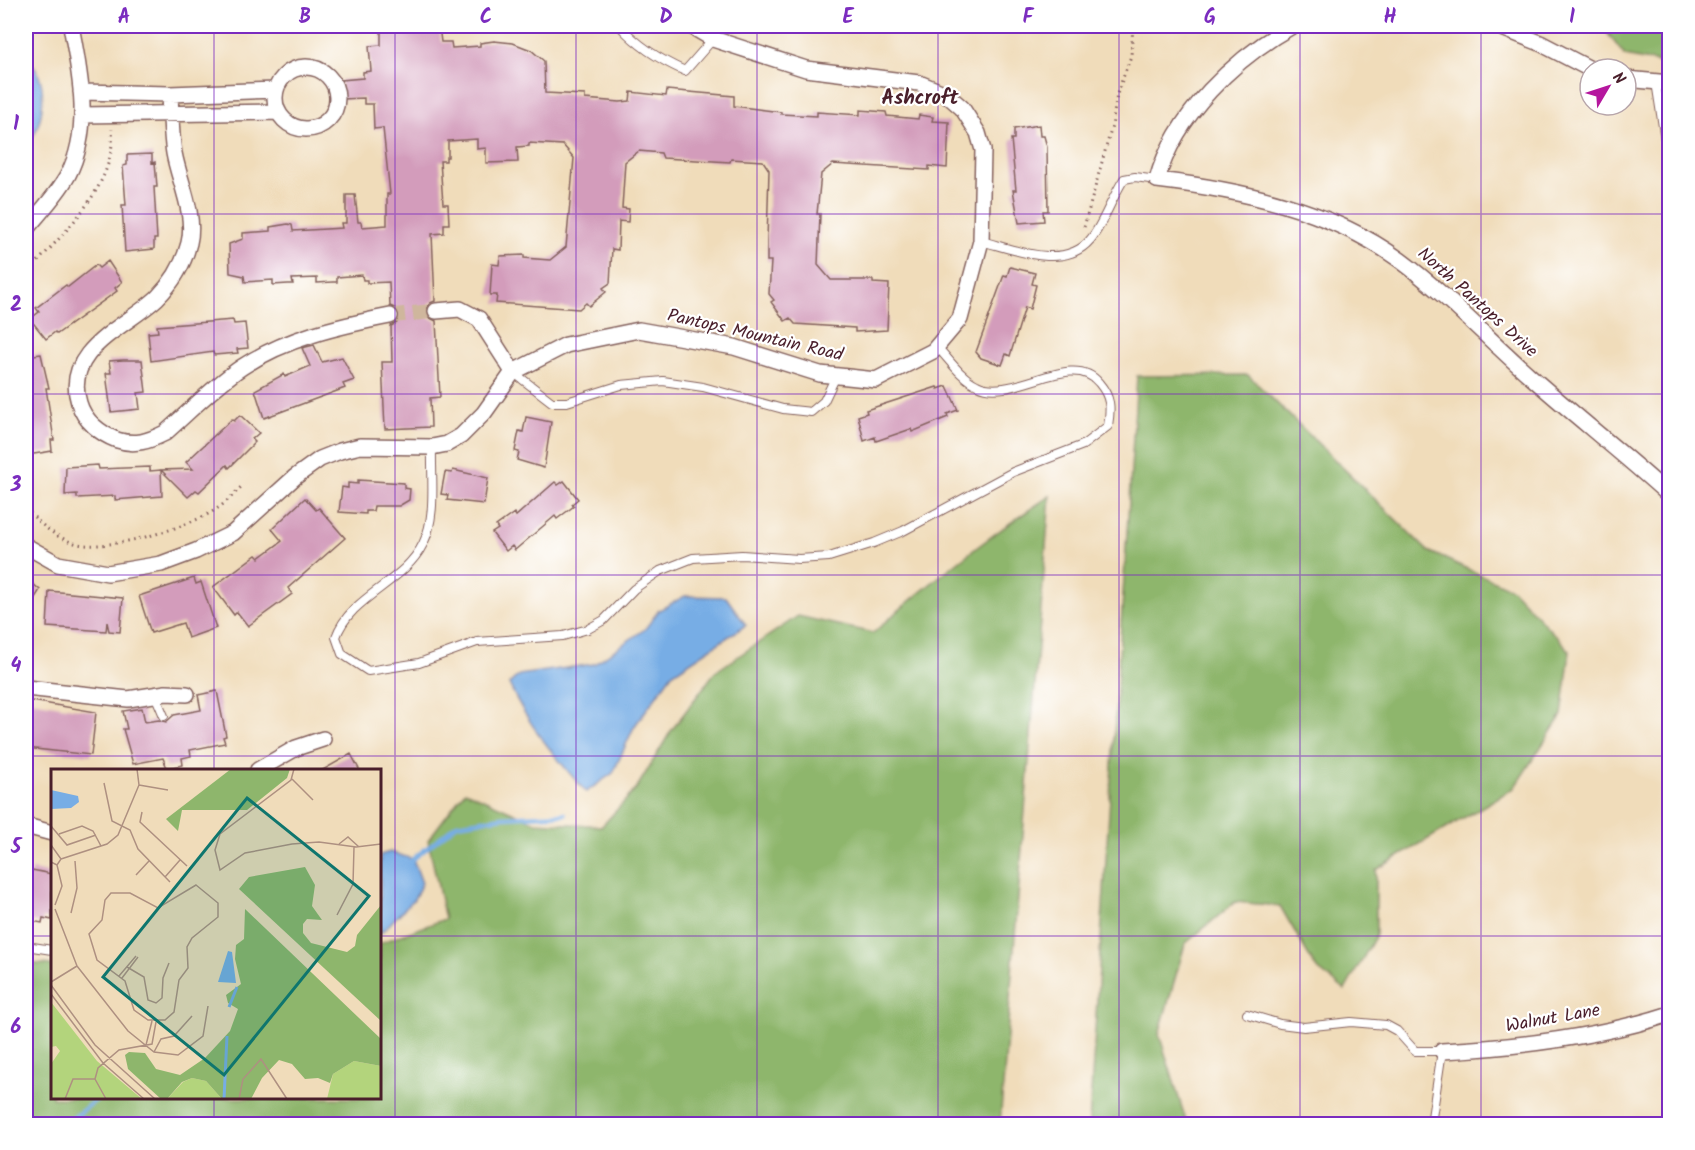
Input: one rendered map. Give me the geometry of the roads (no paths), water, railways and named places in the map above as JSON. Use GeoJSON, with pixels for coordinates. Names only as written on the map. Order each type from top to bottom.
{"type":"FeatureCollection","features":[{"type":"Feature","properties":{"kind":"street"},"geometry":{"type":"LineString","coordinates":[[26,229],[56,194],[68,175],[79,145],[82,116],[81,92],[71,26]]}},
{"type":"Feature","properties":{"kind":"street","name":"Pantops Mountain Road"},"geometry":{"type":"LineString","coordinates":[[26,546],[58,564],[82,571],[108,573],[161,564],[196,551],[233,533],[295,477],[320,459],[360,446],[432,447],[447,444],[469,430],[513,372],[566,345],[639,330],[734,347],[820,374],[876,380],[937,347],[960,320],[981,241],[984,150],[978,133],[962,108],[946,94],[919,83],[806,69],[713,39],[691,26]]}},
{"type":"Feature","properties":{"kind":"street"},"geometry":{"type":"LineString","coordinates":[[1156,180],[1167,151],[1200,102],[1246,55],[1292,26]]}},
{"type":"Feature","properties":{"kind":"street"},"geometry":{"type":"LineString","coordinates":[[1497,26],[1540,43],[1578,63]]}},
{"type":"Feature","properties":{"kind":"street"},"geometry":{"type":"LineString","coordinates":[[82,116],[278,112],[294,126],[315,127],[332,115],[337,94],[328,75],[308,66],[288,72],[276,90],[278,112]]}},
{"type":"Feature","properties":{"kind":"street"},"geometry":{"type":"LineString","coordinates":[[1638,80],[1663,82]]}},
{"type":"Feature","properties":{"kind":"street"},"geometry":{"type":"LineString","coordinates":[[81,92],[170,94],[276,90]]}},
{"type":"Feature","properties":{"kind":"street"},"geometry":{"type":"LineString","coordinates":[[170,94],[174,154],[190,224],[190,241],[175,276],[158,297],[96,345],[81,365],[76,393],[80,406],[97,429],[125,442],[152,440],[165,434],[235,372],[270,350],[337,326],[390,316]]}},
{"type":"Feature","properties":{"kind":"street","name":"North Pantops Drive"},"geometry":{"type":"LineString","coordinates":[[1156,180],[1266,199],[1305,210],[1371,241],[1431,285],[1586,426],[1670,496]]}},
{"type":"Feature","properties":{"kind":"street"},"geometry":{"type":"LineString","coordinates":[[436,311],[460,309],[479,320],[513,372]]}},
{"type":"Feature","properties":{"kind":"street"},"geometry":{"type":"LineString","coordinates":[[26,688],[128,699],[155,694],[187,694]]}},
{"type":"Feature","properties":{"kind":"street"},"geometry":{"type":"LineString","coordinates":[[261,769],[296,748],[323,739]]}},
{"type":"Feature","properties":{"kind":"street"},"geometry":{"type":"LineString","coordinates":[[26,826],[51,833]]}},
{"type":"Feature","properties":{"kind":"street","name":"Walnut Lane"},"geometry":{"type":"LineString","coordinates":[[1442,1051],[1507,1047],[1551,1041],[1670,1014]]}},
{"type":"Feature","properties":{"kind":"lane"},"geometry":{"type":"LineString","coordinates":[[620,26],[633,40],[663,61],[685,71],[713,39]]}},
{"type":"Feature","properties":{"kind":"lane"},"geometry":{"type":"LineString","coordinates":[[1663,82],[1670,172]]}},
{"type":"Feature","properties":{"kind":"lane"},"geometry":{"type":"LineString","coordinates":[[981,241],[1039,256],[1062,255],[1091,239],[1111,198],[1124,179],[1135,177],[1156,180]]}},
{"type":"Feature","properties":{"kind":"lane"},"geometry":{"type":"LineString","coordinates":[[432,447],[430,522],[423,545],[385,586],[341,622],[336,637],[342,654],[368,671],[419,663],[477,642],[563,636],[588,629],[604,620],[634,589],[660,571],[693,558],[742,555],[799,559],[829,557],[874,543],[903,531],[1014,472],[1083,445],[1108,426],[1111,407],[1106,392],[1094,376],[1078,371],[1009,387],[977,386],[937,347]]}},
{"type":"Feature","properties":{"kind":"lane"},"geometry":{"type":"LineString","coordinates":[[513,372],[552,402],[567,402],[621,385],[663,381],[704,387],[783,409],[812,412],[824,401],[836,375]]}},
{"type":"Feature","properties":{"kind":"lane"},"geometry":{"type":"LineString","coordinates":[[155,694],[164,716]]}},
{"type":"Feature","properties":{"kind":"lane"},"geometry":{"type":"LineString","coordinates":[[26,946],[51,950]]}},
{"type":"Feature","properties":{"kind":"lane"},"geometry":{"type":"LineString","coordinates":[[1247,1014],[1280,1024],[1304,1027],[1373,1022],[1397,1030],[1415,1051],[1442,1051],[1431,1125]]}},
{"type":"Feature","properties":{"kind":"water"},"geometry":{"type":"Polygon","coordinates":[[[26,60],[34,66],[39,76],[42,101],[38,127],[26,144],[26,60]]]}},
{"type":"Feature","properties":{"kind":"water"},"geometry":{"type":"Polygon","coordinates":[[[685,596],[726,597],[746,625],[672,674],[634,727],[613,773],[586,792],[534,727],[509,684],[519,675],[594,664],[645,629],[659,610],[685,596]]]}},
{"type":"Feature","properties":{"kind":"water"},"geometry":{"type":"Polygon","coordinates":[[[390,852],[413,859],[422,883],[414,899],[381,933],[381,855],[390,852]]]}},
{"type":"Feature","properties":{"kind":"waterway"},"geometry":{"type":"LineString","coordinates":[[413,859],[457,824],[503,817],[565,814]]}},
{"type":"Feature","properties":{"kind":"waterway"},"geometry":{"type":"LineString","coordinates":[[66,1124],[97,1099]]}},
{"type":"Feature","properties":{"kind":"tunnel"},"geometry":{"type":"LineString","coordinates":[[390,316],[436,311]]}},
{"type":"Feature","properties":{"kind":"district","name":"Ashcroft"},"geometry":{"type":"Point","coordinates":[920,99]}}]}
